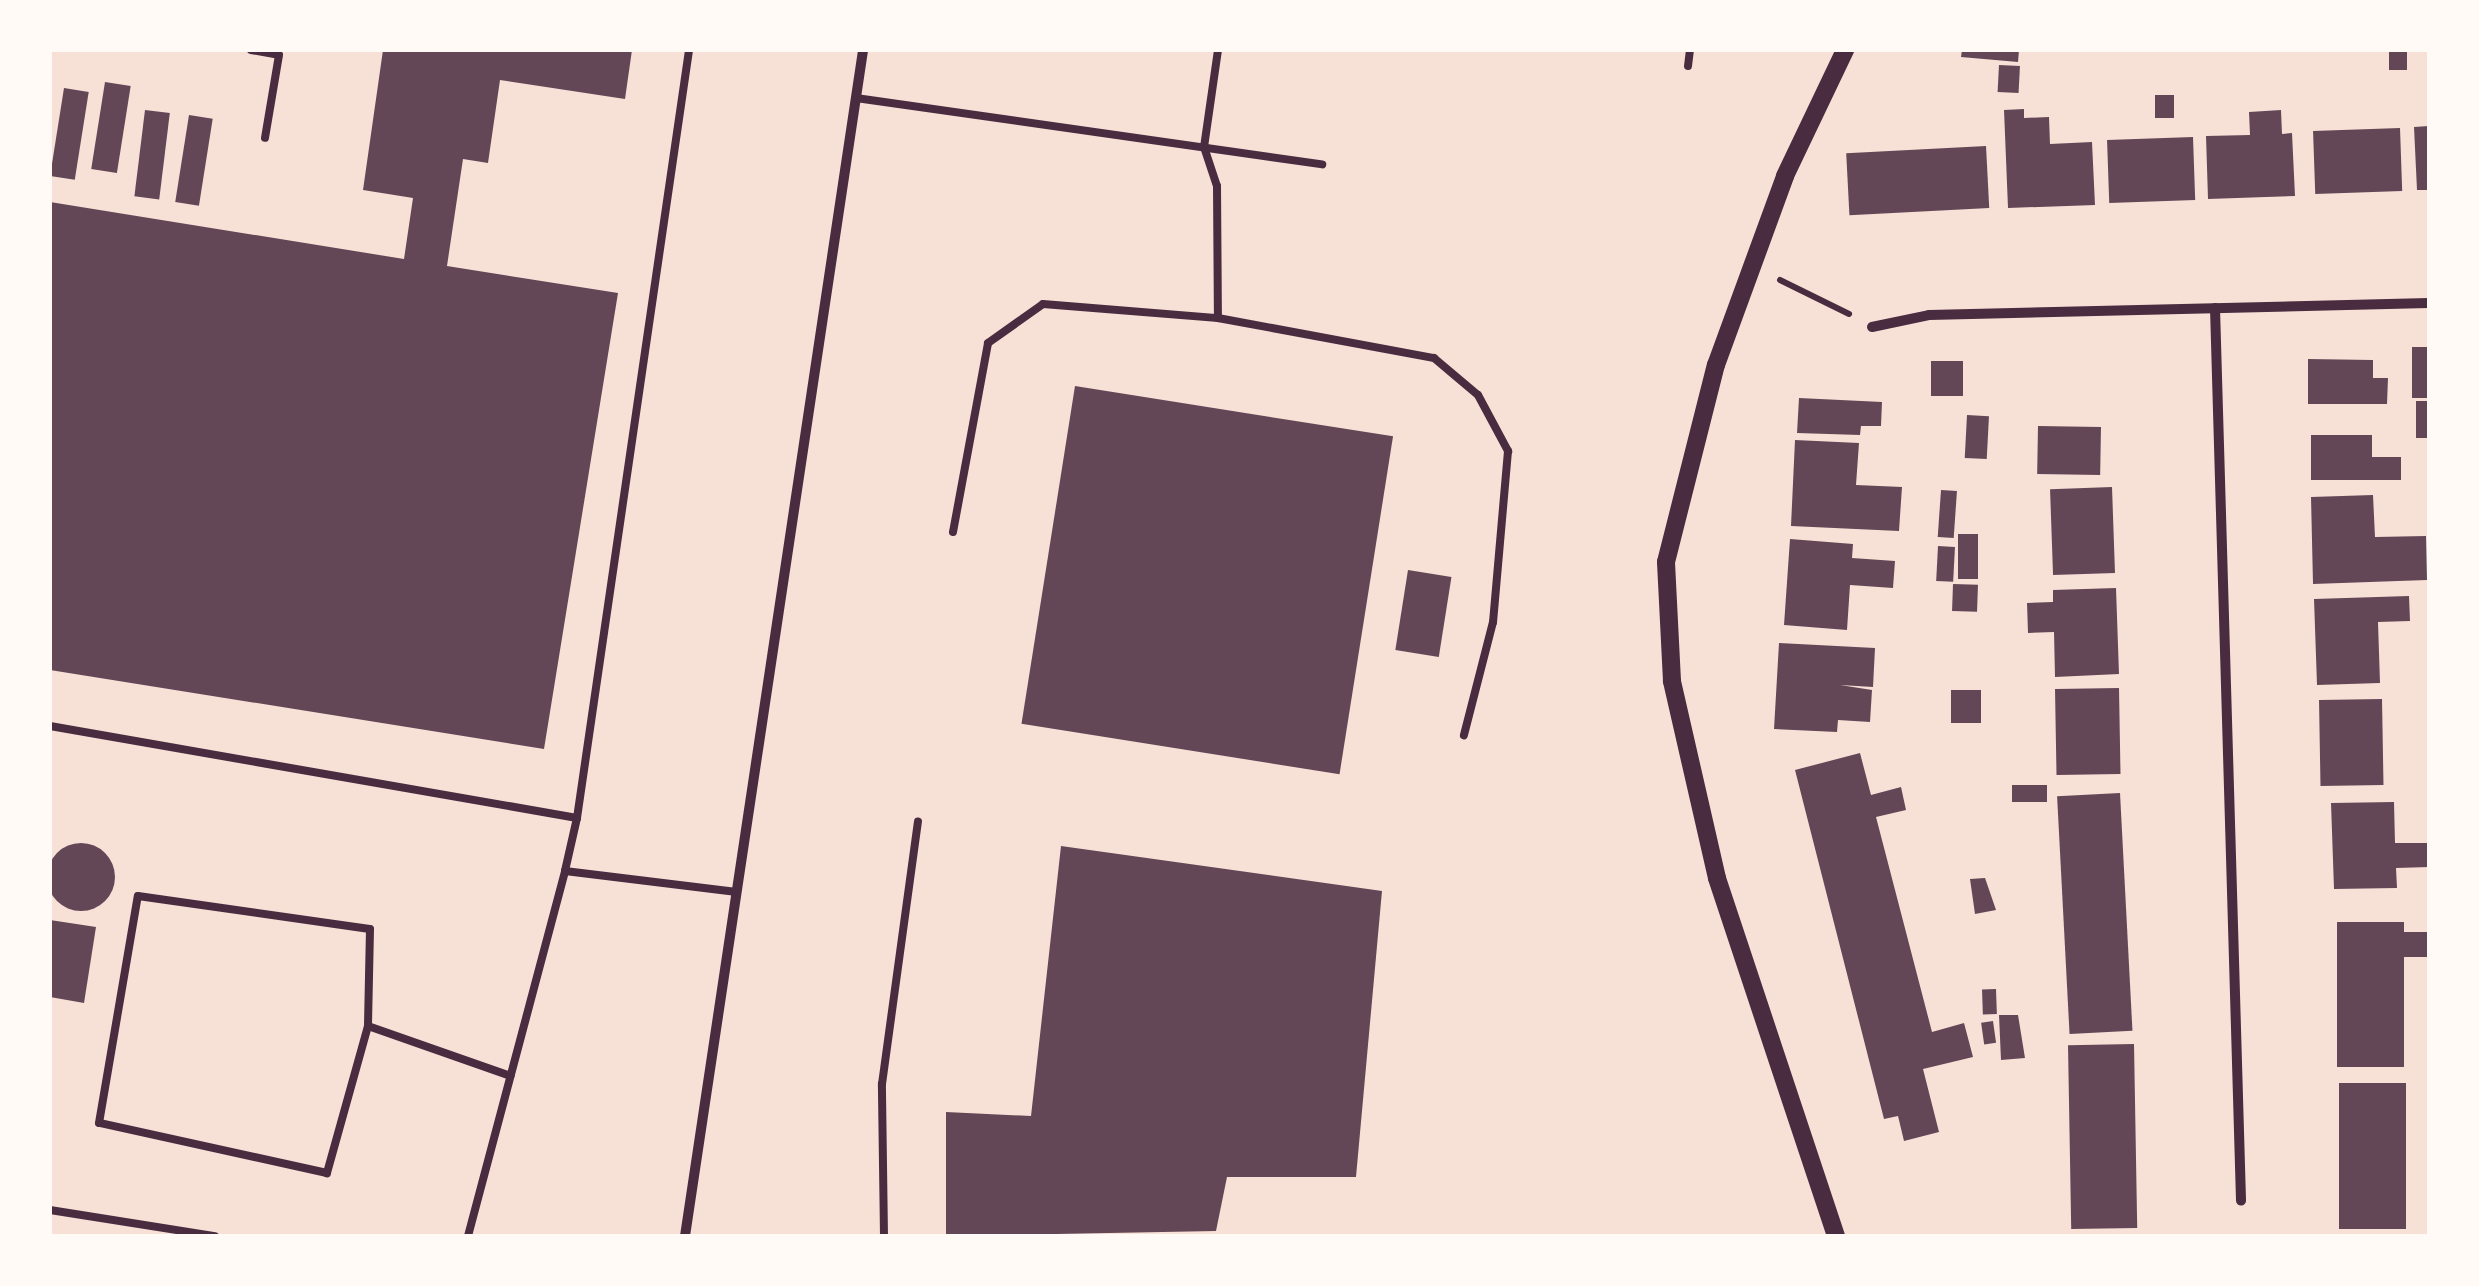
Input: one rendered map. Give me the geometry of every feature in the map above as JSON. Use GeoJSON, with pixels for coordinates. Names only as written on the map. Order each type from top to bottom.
{"type":"FeatureCollection","features":[{"type":"Feature","properties":{"kind":"street"},"geometry":{"type":"LineString","coordinates":[[686,1236],[863,50]]}},
{"type":"Feature","properties":{"kind":"street"},"geometry":{"type":"LineString","coordinates":[[1836,1236],[1718,878],[1672,680],[1666,562],[1691,441],[1752,268],[1845,50]]}},
{"type":"Feature","properties":{"kind":"street"},"geometry":{"type":"LineString","coordinates":[[1872,327],[1929,315],[2429,303]]}},
{"type":"Feature","properties":{"kind":"street"},"geometry":{"type":"LineString","coordinates":[[2215,308],[2242,1201]]}},
{"type":"Feature","properties":{"kind":"lane"},"geometry":{"type":"LineString","coordinates":[[251,50],[279,55],[265,138]]}},
{"type":"Feature","properties":{"kind":"lane"},"geometry":{"type":"LineString","coordinates":[[468,1236],[577,818],[690,50]]}},
{"type":"Feature","properties":{"kind":"lane"},"geometry":{"type":"LineString","coordinates":[[1218,50],[1204,147],[1217,186],[1218,318]]}},
{"type":"Feature","properties":{"kind":"lane"},"geometry":{"type":"LineString","coordinates":[[1688,66],[1690,50]]}},
{"type":"Feature","properties":{"kind":"lane"},"geometry":{"type":"LineString","coordinates":[[856,98],[1322,164]]}},
{"type":"Feature","properties":{"kind":"lane"},"geometry":{"type":"LineString","coordinates":[[954,532],[988,343],[1043,304],[1218,318],[1434,358],[1478,395],[1508,450],[1507,508],[1494,622],[1464,734]]}},
{"type":"Feature","properties":{"kind":"lane"},"geometry":{"type":"LineString","coordinates":[[50,726],[577,818]]}},
{"type":"Feature","properties":{"kind":"lane"},"geometry":{"type":"LineString","coordinates":[[884,1236],[882,1084],[918,820]]}},
{"type":"Feature","properties":{"kind":"lane"},"geometry":{"type":"LineString","coordinates":[[566,871],[738,892]]}},
{"type":"Feature","properties":{"kind":"lane"},"geometry":{"type":"LineString","coordinates":[[138,896],[370,928],[368,1026],[328,1174],[99,1123],[138,896]]}},
{"type":"Feature","properties":{"kind":"lane"},"geometry":{"type":"LineString","coordinates":[[368,1026],[511,1076]]}},
{"type":"Feature","properties":{"kind":"lane"},"geometry":{"type":"LineString","coordinates":[[50,1210],[215,1236]]}},
{"type":"Feature","properties":{"kind":"path"},"geometry":{"type":"LineString","coordinates":[[1752,268],[1872,327]]}},
{"type":"Feature","properties":{"kind":"building"},"geometry":{"type":"Polygon","coordinates":[[[383,50],[632,50],[625,99],[500,80],[488,163],[463,159],[447,266],[618,293],[544,749],[50,670],[50,202],[404,259],[413,198],[363,190],[383,50]]]}},
{"type":"Feature","properties":{"kind":"building"},"geometry":{"type":"Polygon","coordinates":[[[1962,50],[2019,50],[2018,62],[1961,57],[1962,50]]]}},
{"type":"Feature","properties":{"kind":"building"},"geometry":{"type":"Polygon","coordinates":[[[2389,52],[2407,52],[2407,70],[2389,70],[2389,52]]]}},
{"type":"Feature","properties":{"kind":"building"},"geometry":{"type":"Polygon","coordinates":[[[1999,65],[2020,66],[2019,93],[1998,92],[1999,65]]]}},
{"type":"Feature","properties":{"kind":"building"},"geometry":{"type":"Polygon","coordinates":[[[105,82],[131,86],[117,173],[91,169],[105,82]]]}},
{"type":"Feature","properties":{"kind":"building"},"geometry":{"type":"Polygon","coordinates":[[[64,88],[89,92],[75,180],[50,176],[64,88]]]}},
{"type":"Feature","properties":{"kind":"building"},"geometry":{"type":"Polygon","coordinates":[[[2155,95],[2174,95],[2174,118],[2155,118],[2155,95]]]}},
{"type":"Feature","properties":{"kind":"building"},"geometry":{"type":"Polygon","coordinates":[[[2024,109],[2024,118],[2049,117],[2050,144],[2092,142],[2095,205],[2008,208],[2004,110],[2024,109]]]}},
{"type":"Feature","properties":{"kind":"building"},"geometry":{"type":"Polygon","coordinates":[[[145,110],[170,113],[159,199],[134,196],[145,110]]]}},
{"type":"Feature","properties":{"kind":"building"},"geometry":{"type":"Polygon","coordinates":[[[2281,110],[2282,134],[2292,133],[2295,196],[2208,199],[2206,136],[2250,135],[2249,112],[2281,110]]]}},
{"type":"Feature","properties":{"kind":"building"},"geometry":{"type":"Polygon","coordinates":[[[189,115],[213,119],[199,206],[175,202],[189,115]]]}},
{"type":"Feature","properties":{"kind":"building"},"geometry":{"type":"Polygon","coordinates":[[[2429,126],[2429,190],[2417,190],[2414,127],[2429,126]]]}},
{"type":"Feature","properties":{"kind":"building"},"geometry":{"type":"Polygon","coordinates":[[[2400,128],[2402,191],[2315,194],[2313,131],[2400,128]]]}},
{"type":"Feature","properties":{"kind":"building"},"geometry":{"type":"Polygon","coordinates":[[[2193,137],[2195,200],[2109,203],[2107,140],[2193,137]]]}},
{"type":"Feature","properties":{"kind":"building"},"geometry":{"type":"Polygon","coordinates":[[[1986,146],[1989,208],[1849,215],[1846,153],[1986,146]]]}},
{"type":"Feature","properties":{"kind":"building"},"geometry":{"type":"Polygon","coordinates":[[[2412,347],[2429,347],[2429,398],[2412,398],[2412,347]]]}},
{"type":"Feature","properties":{"kind":"building"},"geometry":{"type":"Polygon","coordinates":[[[2308,359],[2373,360],[2373,378],[2388,378],[2387,404],[2308,404],[2308,359]]]}},
{"type":"Feature","properties":{"kind":"building"},"geometry":{"type":"Polygon","coordinates":[[[1931,361],[1963,361],[1963,396],[1931,396],[1931,361]]]}},
{"type":"Feature","properties":{"kind":"building"},"geometry":{"type":"Polygon","coordinates":[[[1075,386],[1393,436],[1340,774],[1021,724],[1075,386]]]}},
{"type":"Feature","properties":{"kind":"building"},"geometry":{"type":"Polygon","coordinates":[[[1799,398],[1882,402],[1881,426],[1861,426],[1860,435],[1797,433],[1799,398]]]}},
{"type":"Feature","properties":{"kind":"building"},"geometry":{"type":"Polygon","coordinates":[[[2416,401],[2429,401],[2429,438],[2416,438],[2416,401]]]}},
{"type":"Feature","properties":{"kind":"building"},"geometry":{"type":"Polygon","coordinates":[[[1967,415],[1989,416],[1987,459],[1965,458],[1967,415]]]}},
{"type":"Feature","properties":{"kind":"building"},"geometry":{"type":"Polygon","coordinates":[[[2038,426],[2101,427],[2100,475],[2037,474],[2038,426]]]}},
{"type":"Feature","properties":{"kind":"building"},"geometry":{"type":"Polygon","coordinates":[[[2311,435],[2372,435],[2372,457],[2401,457],[2401,480],[2311,480],[2311,435]]]}},
{"type":"Feature","properties":{"kind":"building"},"geometry":{"type":"Polygon","coordinates":[[[1795,440],[1859,443],[1856,485],[1902,487],[1899,531],[1791,526],[1795,440]]]}},
{"type":"Feature","properties":{"kind":"building"},"geometry":{"type":"Polygon","coordinates":[[[2112,487],[2115,573],[2053,575],[2050,489],[2112,487]]]}},
{"type":"Feature","properties":{"kind":"building"},"geometry":{"type":"Polygon","coordinates":[[[1941,490],[1957,491],[1954,538],[1938,537],[1941,490]]]}},
{"type":"Feature","properties":{"kind":"building"},"geometry":{"type":"Polygon","coordinates":[[[2373,495],[2375,537],[2426,536],[2427,580],[2313,584],[2311,497],[2373,495]]]}},
{"type":"Feature","properties":{"kind":"building"},"geometry":{"type":"Polygon","coordinates":[[[1958,534],[1978,534],[1978,579],[1958,579],[1958,534]]]}},
{"type":"Feature","properties":{"kind":"building"},"geometry":{"type":"Polygon","coordinates":[[[1790,539],[1853,544],[1852,558],[1895,561],[1893,588],[1850,585],[1847,630],[1784,625],[1790,539]]]}},
{"type":"Feature","properties":{"kind":"building"},"geometry":{"type":"Polygon","coordinates":[[[1938,546],[1955,547],[1953,582],[1936,581],[1938,546]]]}},
{"type":"Feature","properties":{"kind":"building"},"geometry":{"type":"Polygon","coordinates":[[[1408,570],[1451,577],[1439,657],[1395,650],[1408,570]]]}},
{"type":"Feature","properties":{"kind":"building"},"geometry":{"type":"Polygon","coordinates":[[[1953,584],[1978,585],[1977,612],[1952,611],[1953,584]]]}},
{"type":"Feature","properties":{"kind":"building"},"geometry":{"type":"Polygon","coordinates":[[[2116,588],[2119,674],[2055,677],[2054,632],[2028,633],[2027,603],[2053,602],[2053,590],[2116,588]]]}},
{"type":"Feature","properties":{"kind":"building"},"geometry":{"type":"Polygon","coordinates":[[[2409,596],[2410,621],[2378,622],[2380,683],[2317,685],[2314,599],[2409,596]]]}},
{"type":"Feature","properties":{"kind":"building"},"geometry":{"type":"Polygon","coordinates":[[[1779,643],[1875,648],[1873,687],[1840,685],[1872,690],[1870,722],[1838,720],[1837,732],[1774,729],[1779,643]]]}},
{"type":"Feature","properties":{"kind":"building"},"geometry":{"type":"Polygon","coordinates":[[[2119,688],[2121,774],[2057,775],[2055,689],[2119,688]]]}},
{"type":"Feature","properties":{"kind":"building"},"geometry":{"type":"Polygon","coordinates":[[[1951,690],[1981,690],[1981,723],[1951,723],[1951,690]]]}},
{"type":"Feature","properties":{"kind":"building"},"geometry":{"type":"Polygon","coordinates":[[[2382,699],[2384,785],[2321,786],[2319,700],[2382,699]]]}},
{"type":"Feature","properties":{"kind":"building"},"geometry":{"type":"Polygon","coordinates":[[[1860,753],[1871,795],[1901,787],[1906,810],[1876,817],[1932,1032],[1964,1023],[1973,1057],[1923,1069],[1939,1132],[1904,1141],[1898,1116],[1884,1119],[1795,770],[1860,753]]]}},
{"type":"Feature","properties":{"kind":"building"},"geometry":{"type":"Polygon","coordinates":[[[2012,785],[2047,785],[2047,802],[2012,802],[2012,785]]]}},
{"type":"Feature","properties":{"kind":"building"},"geometry":{"type":"Polygon","coordinates":[[[2120,793],[2132,1031],[2070,1034],[2057,796],[2120,793]]]}},
{"type":"Feature","properties":{"kind":"building"},"geometry":{"type":"Polygon","coordinates":[[[2394,802],[2395,843],[2429,843],[2429,867],[2396,868],[2397,888],[2334,889],[2331,803],[2394,802]]]}},
{"type":"Feature","properties":{"kind":"building"},"geometry":{"type":"Polygon","coordinates":[[[81,843],[105,853],[115,877],[105,901],[81,911],[57,901],[47,877],[57,853],[81,843]]]}},
{"type":"Feature","properties":{"kind":"building"},"geometry":{"type":"Polygon","coordinates":[[[1061,846],[1382,891],[1356,1177],[1227,1177],[1216,1231],[946,1236],[946,1112],[1031,1116],[1061,846]]]}},
{"type":"Feature","properties":{"kind":"building"},"geometry":{"type":"Polygon","coordinates":[[[1985,878],[1996,910],[1975,914],[1970,879],[1985,878]]]}},
{"type":"Feature","properties":{"kind":"building"},"geometry":{"type":"Polygon","coordinates":[[[50,920],[96,927],[84,1003],[50,997],[50,920]]]}},
{"type":"Feature","properties":{"kind":"building"},"geometry":{"type":"Polygon","coordinates":[[[2337,922],[2404,922],[2404,932],[2429,932],[2429,957],[2404,957],[2404,1067],[2337,1067],[2337,922]]]}},
{"type":"Feature","properties":{"kind":"building"},"geometry":{"type":"Polygon","coordinates":[[[1982,989],[1996,989],[1997,1014],[1983,1014],[1982,989]]]}},
{"type":"Feature","properties":{"kind":"building"},"geometry":{"type":"Polygon","coordinates":[[[1999,1015],[2018,1015],[2025,1058],[2001,1060],[1999,1015]]]}},
{"type":"Feature","properties":{"kind":"building"},"geometry":{"type":"Polygon","coordinates":[[[1993,1021],[1996,1043],[1984,1044],[1981,1023],[1993,1021]]]}},
{"type":"Feature","properties":{"kind":"building"},"geometry":{"type":"Polygon","coordinates":[[[2134,1044],[2137,1228],[2071,1229],[2068,1045],[2134,1044]]]}},
{"type":"Feature","properties":{"kind":"building"},"geometry":{"type":"Polygon","coordinates":[[[2339,1083],[2406,1083],[2406,1229],[2339,1229],[2339,1083]]]}}]}
